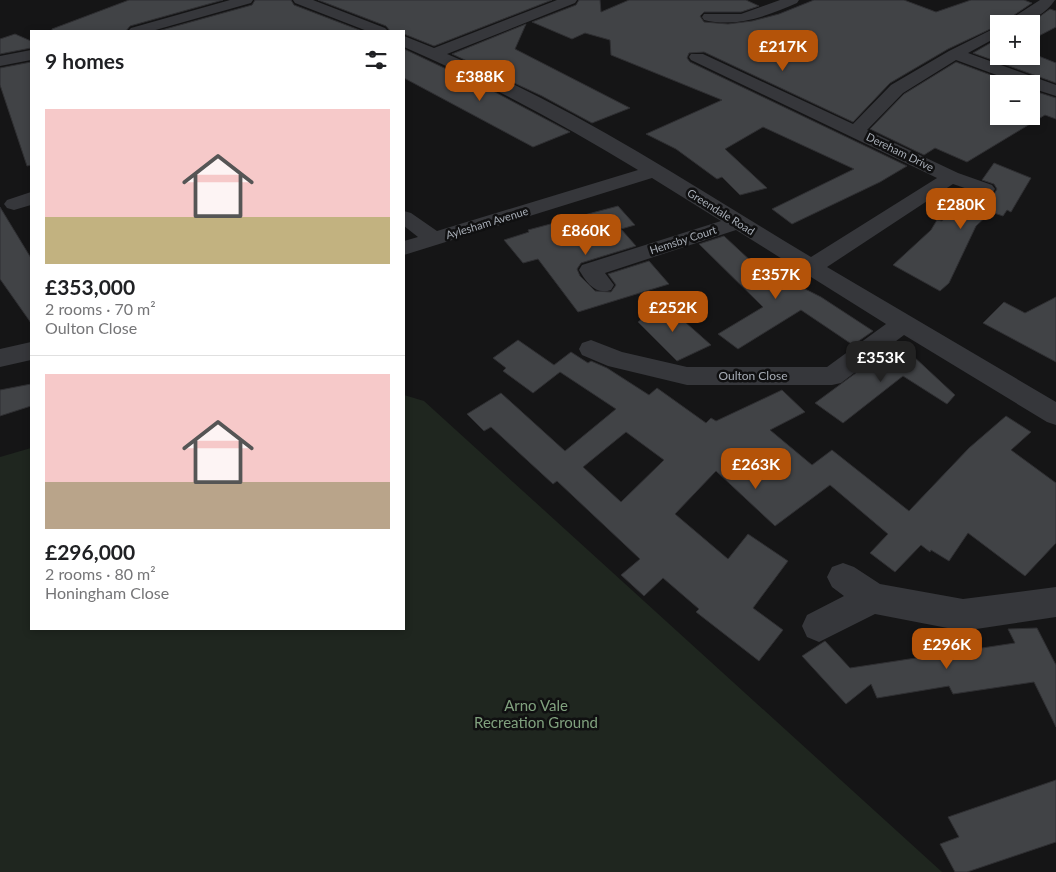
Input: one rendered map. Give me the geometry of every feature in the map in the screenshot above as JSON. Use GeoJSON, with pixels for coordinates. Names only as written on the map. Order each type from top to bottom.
{"type":"FeatureCollection","features":[{"type":"Feature","properties":{"kind":"street"},"geometry":{"type":"LineString","coordinates":[[140,30],[246,0]]}},
{"type":"Feature","properties":{"kind":"street"},"geometry":{"type":"LineString","coordinates":[[300,0],[377,30]]}},
{"type":"Feature","properties":{"kind":"street"},"geometry":{"type":"LineString","coordinates":[[435,53],[570,0]]}},
{"type":"Feature","properties":{"kind":"street"},"geometry":{"type":"LineString","coordinates":[[1026,15],[1043,6],[1048,0]]}},
{"type":"Feature","properties":{"kind":"street"},"geometry":{"type":"LineString","coordinates":[[709,17],[741,18],[783,2],[803,10]]}},
{"type":"Feature","properties":{"kind":"street"},"geometry":{"type":"LineString","coordinates":[[856,131],[897,89],[990,35]]}},
{"type":"Feature","properties":{"kind":"street","name":"Greendale Road"},"geometry":{"type":"LineString","coordinates":[[405,41],[435,53],[550,111],[656,171],[737,223],[1056,415]]}},
{"type":"Feature","properties":{"kind":"street"},"geometry":{"type":"LineString","coordinates":[[960,51],[1056,91]]}},
{"type":"Feature","properties":{"kind":"street"},"geometry":{"type":"LineString","coordinates":[[0,62],[30,55]]}},
{"type":"Feature","properties":{"kind":"street","name":"Dereham Drive"},"geometry":{"type":"LineString","coordinates":[[697,58],[951,177]]}},
{"type":"Feature","properties":{"kind":"street","name":"Aylesham Avenue"},"geometry":{"type":"LineString","coordinates":[[405,248],[656,171]]}},
{"type":"Feature","properties":{"kind":"street"},"geometry":{"type":"LineString","coordinates":[[951,177],[985,189]]}},
{"type":"Feature","properties":{"kind":"street","name":"Dereham Drive"},"geometry":{"type":"LineString","coordinates":[[811,267],[951,177]]}},
{"type":"Feature","properties":{"kind":"street"},"geometry":{"type":"LineString","coordinates":[[405,218],[427,233],[432,239]]}},
{"type":"Feature","properties":{"kind":"street","name":"Hemsby Court"},"geometry":{"type":"LineString","coordinates":[[603,285],[590,270],[737,223]]}},
{"type":"Feature","properties":{"kind":"street","name":"Oulton Close"},"geometry":{"type":"LineString","coordinates":[[591,349],[618,360],[687,376],[832,376],[903,324]]}},
{"type":"Feature","properties":{"kind":"street"},"geometry":{"type":"LineString","coordinates":[[618,360],[634,342]]}},
{"type":"Feature","properties":{"kind":"street"},"geometry":{"type":"LineString","coordinates":[[0,358],[30,351]]}},
{"type":"Feature","properties":{"kind":"street"},"geometry":{"type":"LineString","coordinates":[[843,577],[873,598],[963,615],[1056,602]]}},
{"type":"Feature","properties":{"kind":"street"},"geometry":{"type":"LineString","coordinates":[[819,626],[873,598]]}},
{"type":"Feature","properties":{"kind":"green space","name":"Arno Vale Recreation Ground"},"geometry":{"type":"Polygon","coordinates":[[[405,395],[424,401],[942,872],[0,872],[0,457],[30,448],[30,630],[405,630],[405,395]]]}},
{"type":"Feature","properties":{"kind":"building"},"geometry":{"type":"Polygon","coordinates":[[[129,0],[223,0],[130,26],[127,30],[52,29],[129,0]]]}},
{"type":"Feature","properties":{"kind":"building"},"geometry":{"type":"Polygon","coordinates":[[[255,0],[291,0],[294,5],[359,30],[162,30],[252,5],[255,0]]]}},
{"type":"Feature","properties":{"kind":"building"},"geometry":{"type":"Polygon","coordinates":[[[318,0],[552,0],[434,46],[405,34],[405,30],[389,30],[386,26],[318,0]]]}},
{"type":"Feature","properties":{"kind":"building"},"geometry":{"type":"Polygon","coordinates":[[[579,0],[600,0],[601,12],[629,0],[746,0],[759,6],[741,12],[704,12],[700,16],[704,22],[728,24],[752,21],[779,14],[814,0],[904,0],[936,12],[971,0],[1024,0],[1032,3],[1014,15],[990,15],[990,29],[948,49],[890,83],[853,122],[704,52],[689,53],[687,58],[690,62],[907,166],[880,182],[792,224],[772,209],[854,169],[763,127],[725,149],[767,188],[740,195],[722,177],[717,179],[676,149],[646,134],[722,100],[611,55],[610,40],[585,33],[572,39],[532,22],[576,5],[579,0]]]}},
{"type":"Feature","properties":{"kind":"building"},"geometry":{"type":"Polygon","coordinates":[[[1050,9],[1056,11],[1056,27],[1040,35],[1040,16],[1050,9]]]}},
{"type":"Feature","properties":{"kind":"building"},"geometry":{"type":"Polygon","coordinates":[[[526,24],[515,49],[630,108],[592,123],[542,96],[452,54],[526,24]]]}},
{"type":"Feature","properties":{"kind":"building"},"geometry":{"type":"Polygon","coordinates":[[[15,34],[30,41],[30,48],[0,54],[0,39],[15,34]]]}},
{"type":"Feature","properties":{"kind":"building"},"geometry":{"type":"Polygon","coordinates":[[[990,43],[990,59],[973,53],[990,43]]]}},
{"type":"Feature","properties":{"kind":"building"},"geometry":{"type":"Polygon","coordinates":[[[405,49],[493,91],[570,132],[533,147],[405,79],[405,49]]]}},
{"type":"Feature","properties":{"kind":"building"},"geometry":{"type":"Polygon","coordinates":[[[1040,57],[1056,63],[1056,83],[1040,77],[1040,75],[1034,75],[1006,65],[1040,65],[1040,57]]]}},
{"type":"Feature","properties":{"kind":"building"},"geometry":{"type":"Polygon","coordinates":[[[30,62],[30,165],[27,166],[0,85],[0,68],[30,62]]]}},
{"type":"Feature","properties":{"kind":"building"},"geometry":{"type":"Polygon","coordinates":[[[956,62],[991,75],[990,125],[1028,125],[967,162],[935,148],[924,155],[870,129],[904,94],[956,62]]]}},
{"type":"Feature","properties":{"kind":"building"},"geometry":{"type":"Polygon","coordinates":[[[1040,93],[1056,98],[1056,119],[1045,115],[1040,118],[1040,93]]]}},
{"type":"Feature","properties":{"kind":"building"},"geometry":{"type":"Polygon","coordinates":[[[994,163],[1031,178],[1011,212],[1007,210],[1003,216],[991,212],[976,226],[949,283],[940,291],[893,265],[931,230],[937,220],[942,221],[957,207],[961,209],[973,193],[984,197],[994,194],[997,189],[994,184],[982,180],[994,163]]]}},
{"type":"Feature","properties":{"kind":"building"},"geometry":{"type":"Polygon","coordinates":[[[618,206],[635,225],[621,229],[636,246],[581,263],[577,269],[580,276],[595,291],[611,292],[616,285],[608,274],[649,261],[669,284],[578,312],[538,259],[523,263],[504,240],[529,232],[528,230],[618,206]]]}},
{"type":"Feature","properties":{"kind":"building"},"geometry":{"type":"Polygon","coordinates":[[[0,207],[30,256],[30,322],[0,279],[0,207]]]}},
{"type":"Feature","properties":{"kind":"building"},"geometry":{"type":"Polygon","coordinates":[[[724,236],[767,276],[771,272],[821,297],[873,331],[853,345],[801,310],[738,349],[718,334],[763,307],[699,244],[724,236]]]}},
{"type":"Feature","properties":{"kind":"building"},"geometry":{"type":"Polygon","coordinates":[[[1056,297],[1056,362],[983,323],[1004,302],[1025,313],[1056,297]]]}},
{"type":"Feature","properties":{"kind":"building"},"geometry":{"type":"Polygon","coordinates":[[[662,302],[711,345],[677,361],[638,322],[662,302]]]}},
{"type":"Feature","properties":{"kind":"building"},"geometry":{"type":"Polygon","coordinates":[[[518,340],[554,365],[571,352],[588,363],[591,361],[607,368],[649,395],[657,388],[706,423],[711,418],[716,421],[782,390],[805,412],[770,430],[812,465],[832,450],[909,511],[969,448],[1006,416],[1031,432],[1011,450],[1056,483],[1056,543],[1025,576],[968,533],[949,561],[931,550],[930,552],[921,545],[895,572],[870,553],[888,534],[830,485],[775,526],[716,471],[675,514],[728,559],[748,534],[788,561],[753,608],[783,630],[759,661],[696,612],[699,609],[663,578],[644,596],[621,575],[640,559],[557,481],[553,484],[491,427],[484,431],[467,414],[501,393],[565,451],[616,409],[560,372],[533,393],[503,371],[506,368],[493,358],[518,340]],[[626,432],[583,467],[621,502],[664,460],[626,432]]]}},
{"type":"Feature","properties":{"kind":"building"},"geometry":{"type":"Polygon","coordinates":[[[898,342],[955,395],[947,404],[903,376],[843,423],[815,403],[898,342]]]}},
{"type":"Feature","properties":{"kind":"building"},"geometry":{"type":"Polygon","coordinates":[[[30,384],[30,406],[0,416],[0,390],[30,384]]]}},
{"type":"Feature","properties":{"kind":"building"},"geometry":{"type":"Polygon","coordinates":[[[1037,628],[1056,665],[1056,727],[1034,682],[953,694],[949,686],[877,698],[871,684],[846,704],[802,656],[825,641],[850,668],[1015,643],[1008,629],[1037,628]]]}},
{"type":"Feature","properties":{"kind":"building"},"geometry":{"type":"Polygon","coordinates":[[[1056,780],[1056,842],[967,872],[955,872],[940,844],[959,837],[948,817],[1056,780]]]}}]}
